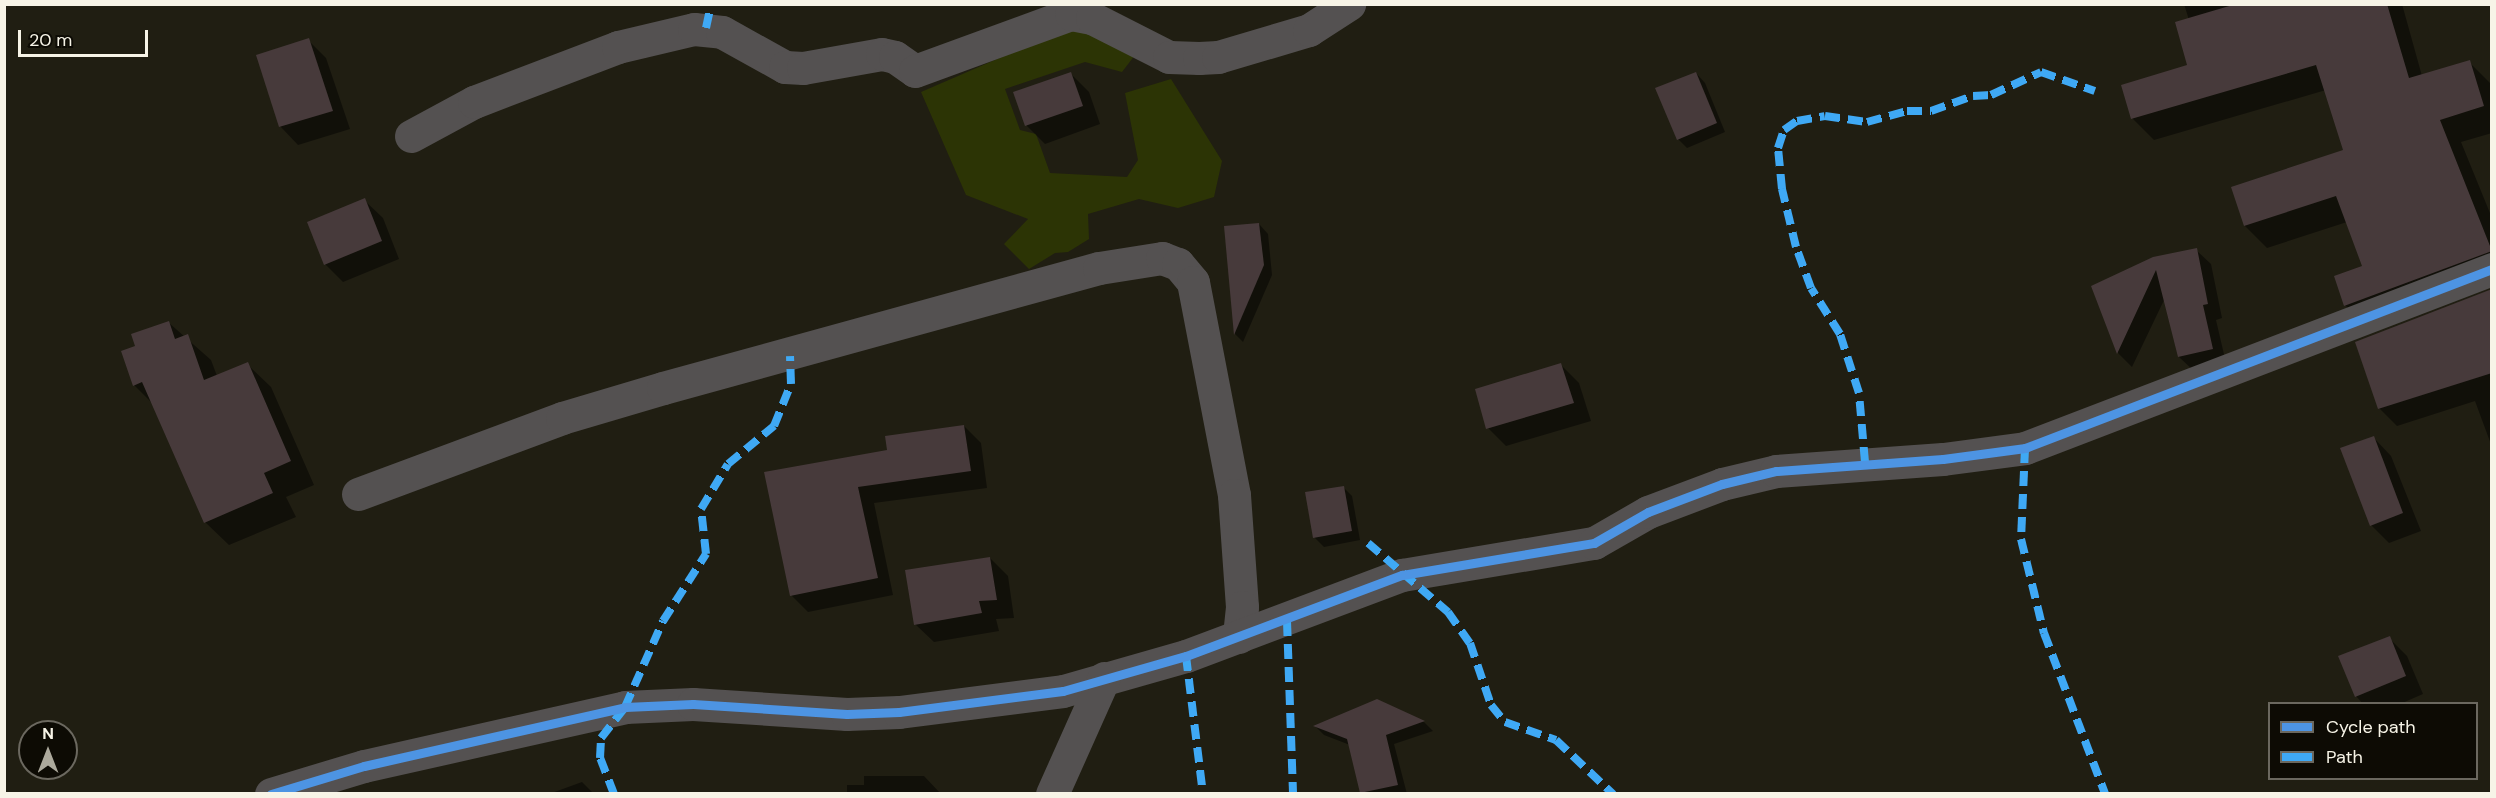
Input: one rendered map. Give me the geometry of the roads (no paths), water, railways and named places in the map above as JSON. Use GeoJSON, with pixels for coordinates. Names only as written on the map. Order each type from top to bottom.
{"type":"FeatureCollection","features":[{"type":"Feature","properties":{"kind":"street"},"geometry":{"type":"LineString","coordinates":[[411,136],[474,102],[606,51],[650,37],[694,29],[722,32],[785,67],[803,68],[882,54],[895,57],[915,71],[1071,14],[1092,18],[1169,57],[1200,58],[1218,57],[1309,30],[1349,4]]}},
{"type":"Feature","properties":{"kind":"street"},"geometry":{"type":"LineString","coordinates":[[358,494],[562,418],[663,388],[1099,268],[1162,258],[1178,264],[1193,282],[1234,495],[1242,606],[1239,637]]}},
{"type":"Feature","properties":{"kind":"street"},"geometry":{"type":"LineString","coordinates":[[271,794],[364,766],[625,707],[693,704],[847,714],[899,712],[1063,690],[1158,665],[1402,575],[1594,543],[1682,497],[1766,474],[2025,448],[2492,269]]}},
{"type":"Feature","properties":{"kind":"street"},"geometry":{"type":"LineString","coordinates":[[1052,794],[1104,678]]}}]}
